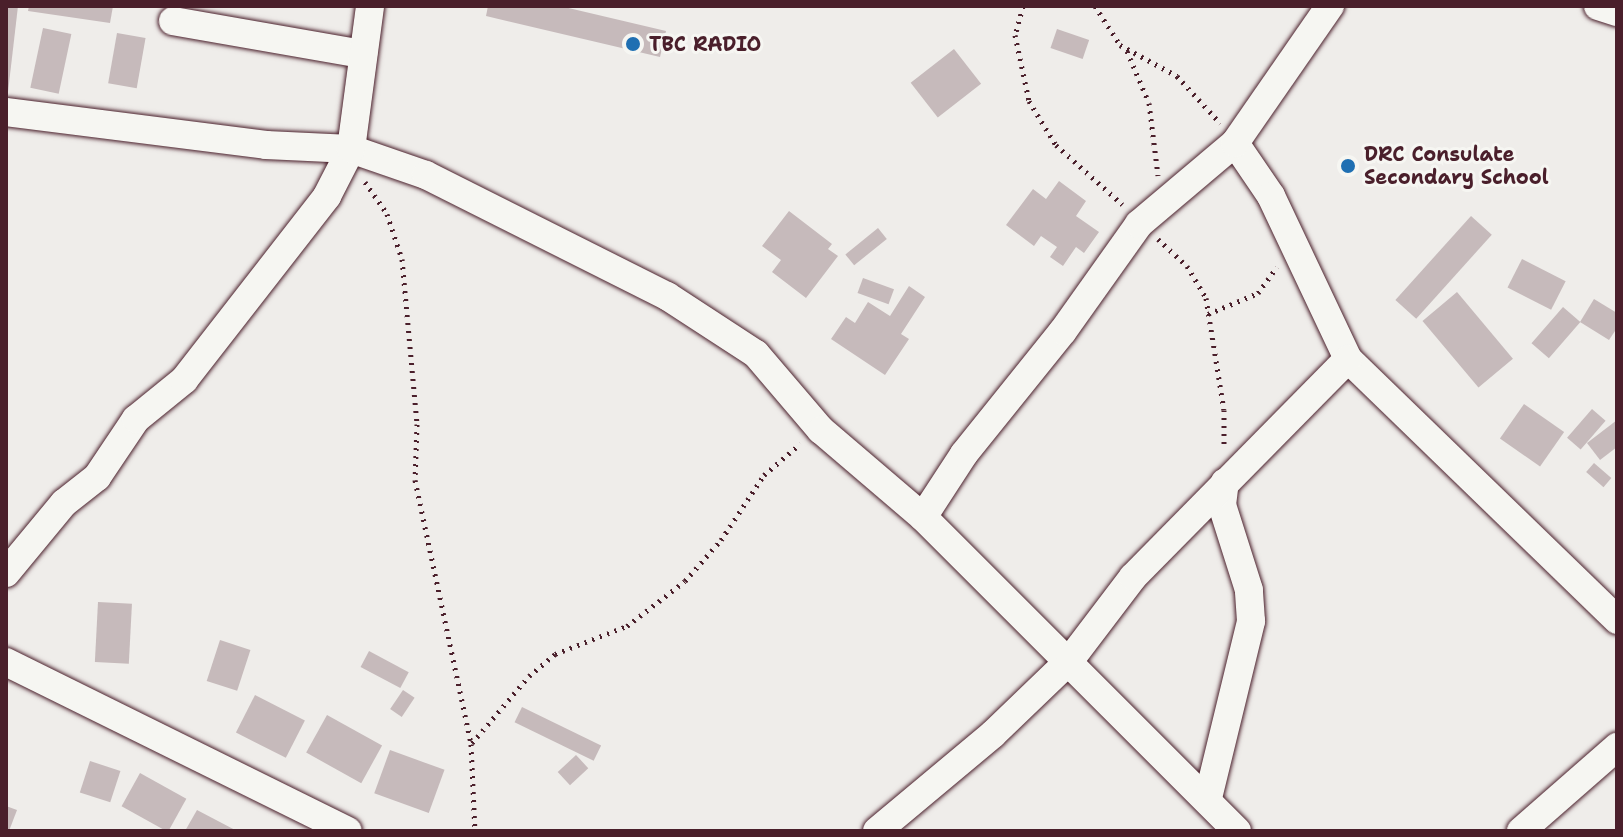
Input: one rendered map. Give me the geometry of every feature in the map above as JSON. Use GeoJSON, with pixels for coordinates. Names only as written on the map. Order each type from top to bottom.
{"type":"FeatureCollection","features":[{"type":"Feature","properties":{"kind":"street"},"geometry":{"type":"LineString","coordinates":[[6,573],[64,503],[97,477],[136,419],[184,380],[327,196],[348,155],[370,6]]}},
{"type":"Feature","properties":{"kind":"street"},"geometry":{"type":"LineString","coordinates":[[923,517],[964,454],[1063,331],[1139,224],[1235,143],[1330,6]]}},
{"type":"Feature","properties":{"kind":"street"},"geometry":{"type":"LineString","coordinates":[[1598,6],[1617,12]]}},
{"type":"Feature","properties":{"kind":"street"},"geometry":{"type":"LineString","coordinates":[[173,21],[363,54]]}},
{"type":"Feature","properties":{"kind":"street"},"geometry":{"type":"LineString","coordinates":[[6,112],[348,155],[426,175],[667,296],[756,354],[821,430],[923,517],[1070,660],[1237,831]]}},
{"type":"Feature","properties":{"kind":"street"},"geometry":{"type":"LineString","coordinates":[[1235,143],[1287,229],[1348,359],[1617,620]]}},
{"type":"Feature","properties":{"kind":"street"},"geometry":{"type":"LineString","coordinates":[[877,831],[993,734],[1070,660],[1133,577],[1348,359]]}},
{"type":"Feature","properties":{"kind":"street"},"geometry":{"type":"LineString","coordinates":[[1208,798],[1251,621],[1249,590],[1222,505],[1225,482]]}},
{"type":"Feature","properties":{"kind":"street"},"geometry":{"type":"LineString","coordinates":[[6,662],[348,831]]}},
{"type":"Feature","properties":{"kind":"street"},"geometry":{"type":"LineString","coordinates":[[1521,831],[1617,747]]}},
{"type":"Feature","properties":{"kind":"path"},"geometry":{"type":"LineString","coordinates":[[1023,6],[1015,35],[1029,101],[1056,145],[1198,280],[1208,314],[1224,410],[1225,482]]}},
{"type":"Feature","properties":{"kind":"path"},"geometry":{"type":"LineString","coordinates":[[1095,6],[1126,50],[1149,103],[1165,199]]}},
{"type":"Feature","properties":{"kind":"path"},"geometry":{"type":"LineString","coordinates":[[1126,50],[1192,89],[1235,143]]}},
{"type":"Feature","properties":{"kind":"path"},"geometry":{"type":"LineString","coordinates":[[348,155],[373,190],[398,239],[415,383],[415,480],[471,744],[475,831]]}},
{"type":"Feature","properties":{"kind":"path"},"geometry":{"type":"LineString","coordinates":[[1208,314],[1245,300],[1268,283],[1287,229]]}},
{"type":"Feature","properties":{"kind":"path"},"geometry":{"type":"LineString","coordinates":[[471,744],[529,676],[555,654],[627,626],[685,581],[721,540],[764,475],[821,430]]}},
{"type":"Feature","properties":{"kind":"building"},"geometry":{"type":"Polygon","coordinates":[[[6,6],[18,6],[8,92],[6,92],[6,6]]]}},
{"type":"Feature","properties":{"kind":"building"},"geometry":{"type":"Polygon","coordinates":[[[29,6],[113,6],[110,23],[28,11],[29,6]]]}},
{"type":"Feature","properties":{"kind":"building","name":"TBC RADIO"},"geometry":{"type":"Polygon","coordinates":[[[488,6],[560,6],[666,31],[660,57],[486,16],[488,6]]]}},
{"type":"Feature","properties":{"kind":"building"},"geometry":{"type":"Polygon","coordinates":[[[43,28],[71,34],[59,94],[30,88],[43,28]]]}},
{"type":"Feature","properties":{"kind":"building"},"geometry":{"type":"Polygon","coordinates":[[[1057,29],[1089,40],[1083,59],[1050,48],[1057,29]]]}},
{"type":"Feature","properties":{"kind":"building"},"geometry":{"type":"Polygon","coordinates":[[[117,33],[146,38],[137,88],[108,83],[117,33]]]}},
{"type":"Feature","properties":{"kind":"building"},"geometry":{"type":"Polygon","coordinates":[[[954,49],[981,84],[938,118],[911,83],[954,49]]]}},
{"type":"Feature","properties":{"kind":"building"},"geometry":{"type":"Polygon","coordinates":[[[1059,181],[1086,201],[1076,216],[1099,232],[1084,253],[1076,247],[1063,266],[1050,257],[1057,247],[1041,236],[1034,246],[1006,225],[1033,189],[1046,199],[1059,181]]]}},
{"type":"Feature","properties":{"kind":"building"},"geometry":{"type":"Polygon","coordinates":[[[789,211],[832,244],[828,249],[838,256],[806,298],[772,272],[781,260],[762,246],[789,211]]]}},
{"type":"Feature","properties":{"kind":"building"},"geometry":{"type":"Polygon","coordinates":[[[1471,216],[1492,235],[1416,319],[1395,300],[1471,216]]]}},
{"type":"Feature","properties":{"kind":"building"},"geometry":{"type":"Polygon","coordinates":[[[878,228],[887,239],[854,265],[845,254],[878,228]]]}},
{"type":"Feature","properties":{"kind":"building"},"geometry":{"type":"Polygon","coordinates":[[[1522,259],[1566,281],[1551,310],[1507,288],[1522,259]]]}},
{"type":"Feature","properties":{"kind":"building"},"geometry":{"type":"Polygon","coordinates":[[[863,278],[894,289],[889,304],[858,293],[863,278]]]}},
{"type":"Feature","properties":{"kind":"building"},"geometry":{"type":"Polygon","coordinates":[[[909,286],[925,297],[901,334],[909,339],[885,375],[831,339],[846,317],[855,323],[868,302],[890,316],[909,286]]]}},
{"type":"Feature","properties":{"kind":"building"},"geometry":{"type":"Polygon","coordinates":[[[1457,292],[1513,359],[1478,388],[1423,321],[1457,292]]]}},
{"type":"Feature","properties":{"kind":"building"},"geometry":{"type":"Polygon","coordinates":[[[1594,299],[1617,313],[1617,328],[1609,340],[1580,322],[1594,299]]]}},
{"type":"Feature","properties":{"kind":"building"},"geometry":{"type":"Polygon","coordinates":[[[1563,307],[1580,322],[1549,358],[1532,343],[1563,307]]]}},
{"type":"Feature","properties":{"kind":"building"},"geometry":{"type":"Polygon","coordinates":[[[1524,404],[1564,432],[1540,467],[1500,438],[1524,404]]]}},
{"type":"Feature","properties":{"kind":"building"},"geometry":{"type":"Polygon","coordinates":[[[1592,409],[1606,421],[1581,449],[1567,438],[1592,409]]]}},
{"type":"Feature","properties":{"kind":"building"},"geometry":{"type":"Polygon","coordinates":[[[1617,420],[1617,447],[1600,460],[1587,443],[1617,420]]]}},
{"type":"Feature","properties":{"kind":"building"},"geometry":{"type":"Polygon","coordinates":[[[1594,463],[1611,478],[1603,487],[1586,472],[1594,463]]]}},
{"type":"Feature","properties":{"kind":"building"},"geometry":{"type":"Polygon","coordinates":[[[98,602],[132,604],[129,664],[95,662],[98,602]]]}},
{"type":"Feature","properties":{"kind":"building"},"geometry":{"type":"Polygon","coordinates":[[[220,640],[250,650],[237,691],[207,681],[220,640]]]}},
{"type":"Feature","properties":{"kind":"building"},"geometry":{"type":"Polygon","coordinates":[[[369,651],[409,672],[400,688],[361,667],[369,651]]]}},
{"type":"Feature","properties":{"kind":"building"},"geometry":{"type":"Polygon","coordinates":[[[403,690],[415,698],[402,717],[390,709],[403,690]]]}},
{"type":"Feature","properties":{"kind":"building"},"geometry":{"type":"Polygon","coordinates":[[[255,695],[305,720],[286,758],[236,732],[255,695]]]}},
{"type":"Feature","properties":{"kind":"building"},"geometry":{"type":"Polygon","coordinates":[[[522,707],[601,746],[594,761],[515,722],[522,707]]]}},
{"type":"Feature","properties":{"kind":"building"},"geometry":{"type":"Polygon","coordinates":[[[327,715],[382,746],[361,783],[306,753],[327,715]]]}},
{"type":"Feature","properties":{"kind":"building"},"geometry":{"type":"Polygon","coordinates":[[[390,750],[445,770],[429,813],[374,793],[390,750]]]}},
{"type":"Feature","properties":{"kind":"building"},"geometry":{"type":"Polygon","coordinates":[[[576,755],[588,768],[570,785],[558,772],[576,755]]]}},
{"type":"Feature","properties":{"kind":"building"},"geometry":{"type":"Polygon","coordinates":[[[90,761],[120,771],[110,802],[80,792],[90,761]]]}},
{"type":"Feature","properties":{"kind":"building"},"geometry":{"type":"Polygon","coordinates":[[[140,773],[186,799],[168,831],[122,806],[140,773]]]}},
{"type":"Feature","properties":{"kind":"building"},"geometry":{"type":"Polygon","coordinates":[[[6,806],[17,810],[9,831],[6,831],[6,806]]]}},
{"type":"Feature","properties":{"kind":"building"},"geometry":{"type":"Polygon","coordinates":[[[197,810],[237,831],[185,831],[197,810]]]}},
{"type":"Feature","properties":{"kind":"place","name":"TBC RADIO"},"geometry":{"type":"Point","coordinates":[633,44]}},
{"type":"Feature","properties":{"kind":"place","name":"DRC Consulate Secondary School"},"geometry":{"type":"Point","coordinates":[1348,166]}}]}
